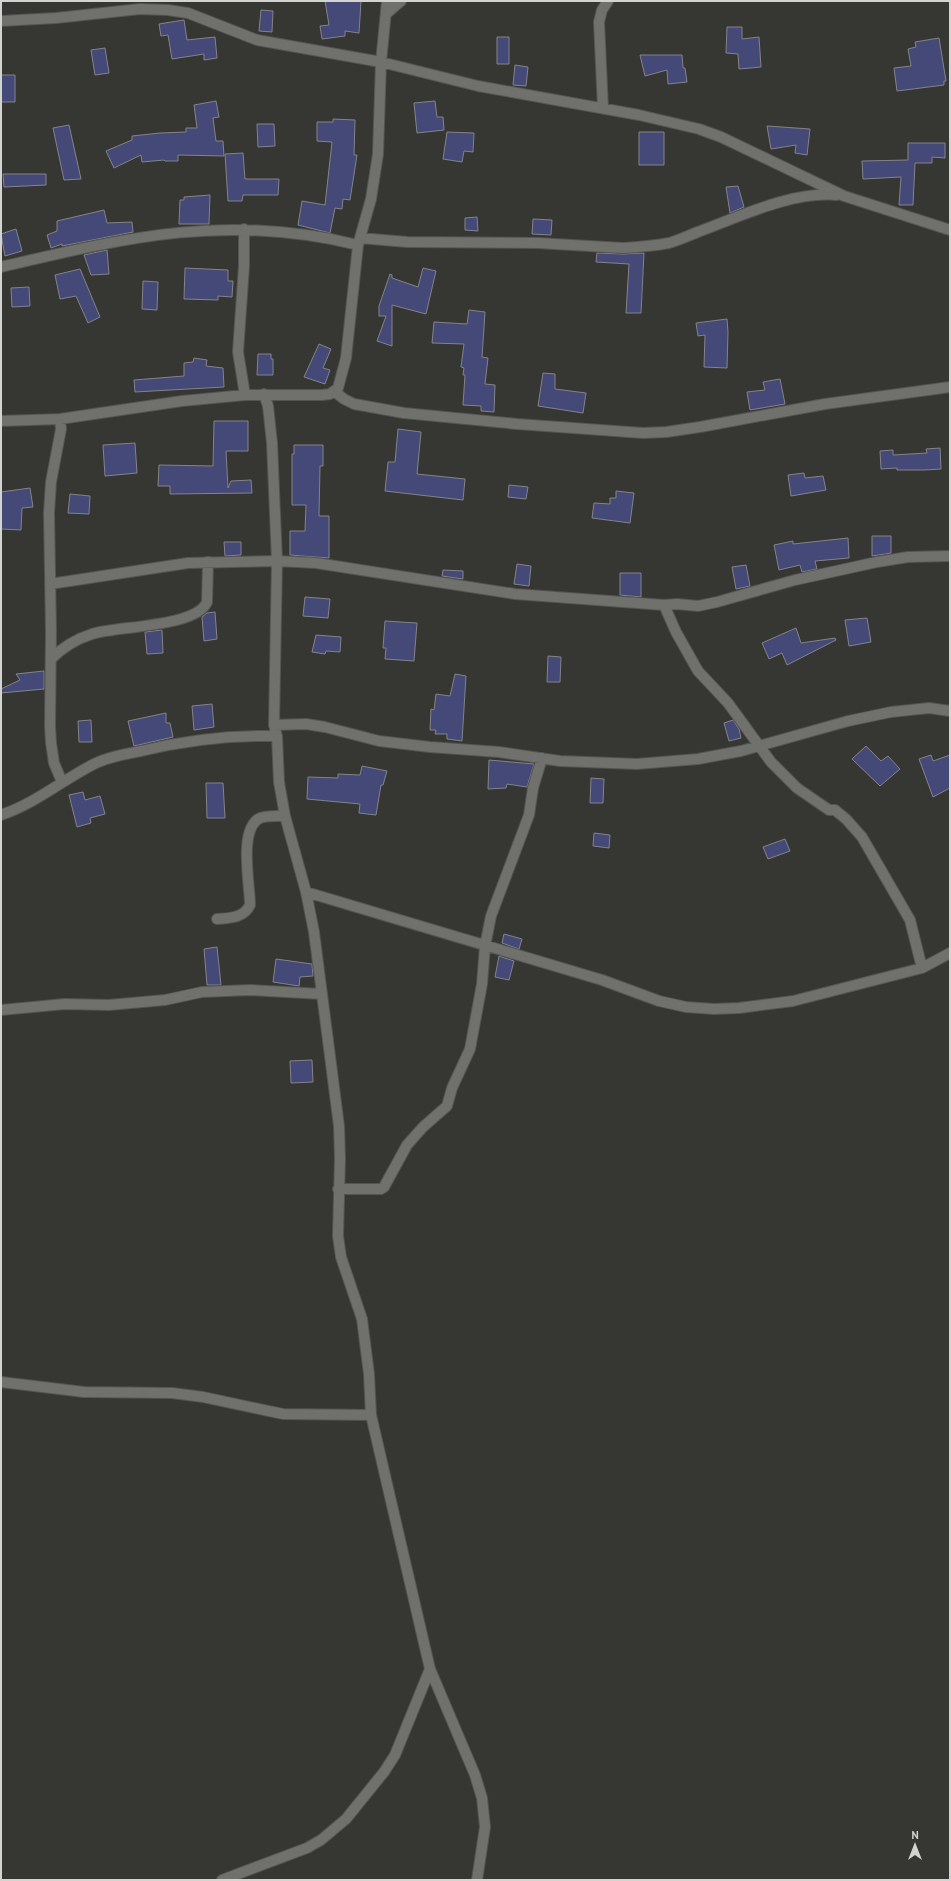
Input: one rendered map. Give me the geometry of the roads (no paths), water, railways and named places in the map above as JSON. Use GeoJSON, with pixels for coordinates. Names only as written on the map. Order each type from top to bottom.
{"type":"FeatureCollection","features":[{"type":"Feature","properties":{"kind":"street"},"geometry":{"type":"LineString","coordinates":[[1,421],[60,419],[182,401],[245,395],[264,394],[309,396],[330,394],[335,392],[338,388],[344,370],[359,241],[371,199],[378,154],[381,62],[387,1]]}},
{"type":"Feature","properties":{"kind":"street"},"geometry":{"type":"LineString","coordinates":[[386,14],[401,1]]}},
{"type":"Feature","properties":{"kind":"street"},"geometry":{"type":"LineString","coordinates":[[603,108],[599,22],[602,10],[608,1]]}},
{"type":"Feature","properties":{"kind":"street"},"geometry":{"type":"LineString","coordinates":[[1,21],[56,18],[140,9],[168,10],[188,13],[257,40],[381,62],[478,86],[669,121],[722,137],[844,196],[950,230]]}},
{"type":"Feature","properties":{"kind":"street"},"geometry":{"type":"LineString","coordinates":[[1,267],[142,236],[179,231],[228,228],[283,231],[359,241],[538,243],[610,247],[645,247],[670,242],[745,214],[780,204],[824,194],[844,196]]}},
{"type":"Feature","properties":{"kind":"street"},"geometry":{"type":"LineString","coordinates":[[244,229],[244,266],[238,352],[245,395]]}},
{"type":"Feature","properties":{"kind":"street"},"geometry":{"type":"LineString","coordinates":[[335,392],[354,404],[404,413],[517,424],[644,432],[686,429],[825,404],[950,387]]}},
{"type":"Feature","properties":{"kind":"street"},"geometry":{"type":"LineString","coordinates":[[264,394],[268,406],[272,443],[277,560],[274,725],[277,736],[279,782],[285,816],[306,892],[314,932],[339,1126],[340,1158],[338,1189],[338,1236],[341,1257],[362,1319],[369,1374],[371,1415],[430,1669],[475,1776],[482,1798],[484,1827],[477,1880]]}},
{"type":"Feature","properties":{"kind":"street"},"geometry":{"type":"LineString","coordinates":[[60,419],[60,429],[50,482],[49,513],[50,743],[54,762],[62,782]]}},
{"type":"Feature","properties":{"kind":"street"},"geometry":{"type":"LineString","coordinates":[[50,584],[208,562],[277,560],[316,563],[515,594],[664,605],[677,604],[698,606],[795,580],[877,562],[908,557],[950,556]]}},
{"type":"Feature","properties":{"kind":"street"},"geometry":{"type":"LineString","coordinates":[[50,659],[61,648],[91,634],[176,621],[199,612],[205,608],[207,602],[208,562]]}},
{"type":"Feature","properties":{"kind":"street"},"geometry":{"type":"LineString","coordinates":[[664,605],[676,632],[698,671],[728,704],[779,772],[797,788],[829,810],[835,810],[862,837],[910,920],[922,968]]}},
{"type":"Feature","properties":{"kind":"street"},"geometry":{"type":"LineString","coordinates":[[274,725],[306,724],[325,727],[379,741],[430,747],[481,750],[579,763],[637,764],[668,762],[720,755],[848,721],[891,712],[929,708],[950,711]]}},
{"type":"Feature","properties":{"kind":"street"},"geometry":{"type":"LineString","coordinates":[[1,815],[31,803],[62,782],[96,763],[118,756],[168,745],[242,735],[277,736]]}},
{"type":"Feature","properties":{"kind":"street"},"geometry":{"type":"LineString","coordinates":[[338,1189],[381,1189],[389,1180],[407,1145],[423,1127],[447,1106],[452,1088],[470,1049],[482,984],[485,946],[491,916],[529,815],[533,788],[542,758]]}},
{"type":"Feature","properties":{"kind":"street"},"geometry":{"type":"LineString","coordinates":[[217,919],[239,916],[247,912],[250,905],[247,839],[252,825],[259,818],[285,816]]}},
{"type":"Feature","properties":{"kind":"street"},"geometry":{"type":"LineString","coordinates":[[306,892],[602,980],[659,1000],[686,1007],[714,1009],[739,1008],[793,1001],[922,968],[950,953]]}},
{"type":"Feature","properties":{"kind":"street"},"geometry":{"type":"LineString","coordinates":[[1,1010],[65,1004],[109,1005],[165,1000],[210,992],[250,990],[322,994]]}},
{"type":"Feature","properties":{"kind":"street"},"geometry":{"type":"LineString","coordinates":[[1,1382],[84,1392],[142,1392],[203,1397],[283,1414],[371,1415]]}},
{"type":"Feature","properties":{"kind":"street"},"geometry":{"type":"LineString","coordinates":[[222,1880],[307,1848],[327,1836],[346,1819],[384,1772],[396,1754],[430,1669]]}}]}
